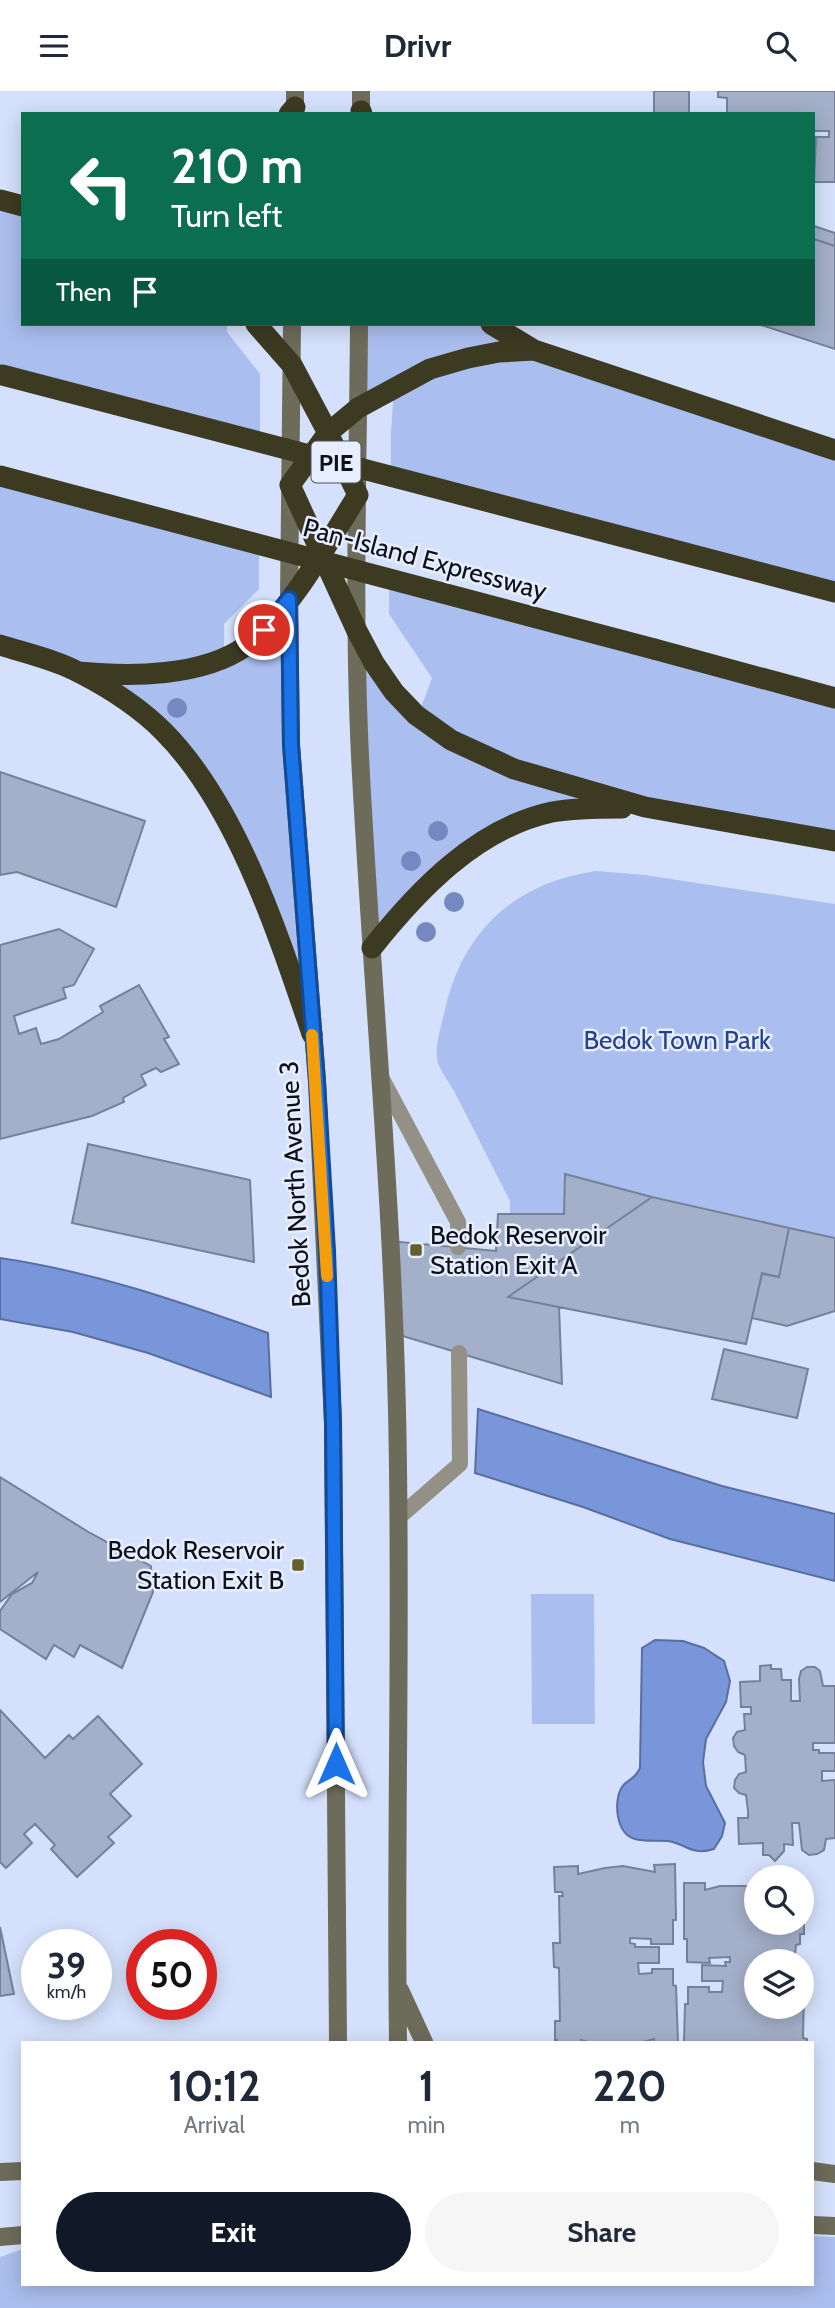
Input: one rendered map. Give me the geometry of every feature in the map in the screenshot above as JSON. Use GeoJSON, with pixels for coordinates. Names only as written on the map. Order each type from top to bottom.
{"type":"FeatureCollection","features":[{"type":"Feature","properties":{"kind":"highway"},"geometry":{"type":"LineString","coordinates":[[79,672],[144,674],[180,670],[239,650],[253,641],[289,599],[358,495],[292,365],[258,326]]}},
{"type":"Feature","properties":{"kind":"highway"},"geometry":{"type":"LineString","coordinates":[[494,326],[534,351],[835,450]]}},
{"type":"Feature","properties":{"kind":"highway"},"geometry":{"type":"LineString","coordinates":[[534,351],[491,354],[441,365],[358,408],[328,433],[290,485],[374,663],[394,692],[416,715],[451,740],[513,769],[645,807],[835,841]]}},
{"type":"Feature","properties":{"kind":"highway","name":"PIE"},"geometry":{"type":"LineString","coordinates":[[1,375],[835,592]]}},
{"type":"Feature","properties":{"kind":"highway","name":"Pan-Island Expressway"},"geometry":{"type":"LineString","coordinates":[[0,476],[835,698]]}},
{"type":"Feature","properties":{"kind":"highway"},"geometry":{"type":"LineString","coordinates":[[0,645],[79,672],[123,699],[156,724],[190,762],[209,790],[263,901],[312,1034]]}},
{"type":"Feature","properties":{"kind":"highway"},"geometry":{"type":"LineString","coordinates":[[372,948],[411,901],[480,843],[506,828],[554,812],[645,807]]}},
{"type":"Feature","properties":{"kind":"main road","name":"Bedok North Avenue 3"},"geometry":{"type":"LineString","coordinates":[[292,326],[289,599],[291,745],[327,1251],[333,1423],[338,2041]]}},
{"type":"Feature","properties":{"kind":"main road"},"geometry":{"type":"LineString","coordinates":[[359,326],[357,631],[360,753],[381,1077],[397,1412],[400,1651],[398,2041]]}},
{"type":"Feature","properties":{"kind":"main road"},"geometry":{"type":"LineString","coordinates":[[397,1983],[424,2041]]}},
{"type":"Feature","properties":{"kind":"main road"},"geometry":{"type":"LineString","coordinates":[[326,2041],[338,2023]]}},
{"type":"Feature","properties":{"kind":"main road"},"geometry":{"type":"LineString","coordinates":[[0,2172],[21,2171]]}},
{"type":"Feature","properties":{"kind":"main road"},"geometry":{"type":"LineString","coordinates":[[814,2171],[835,2174]]}},
{"type":"Feature","properties":{"kind":"main road"},"geometry":{"type":"LineString","coordinates":[[814,2225],[835,2227]]}},
{"type":"Feature","properties":{"kind":"main road"},"geometry":{"type":"LineString","coordinates":[[0,2237],[21,2235]]}},
{"type":"Feature","properties":{"kind":"lane"},"geometry":{"type":"LineString","coordinates":[[381,1077],[458,1222],[458,1247]]}},
{"type":"Feature","properties":{"kind":"lane"},"geometry":{"type":"LineString","coordinates":[[398,1518],[460,1464],[459,1353]]}},
{"type":"Feature","properties":{"kind":"green space"},"geometry":{"type":"Polygon","coordinates":[[[0,201],[21,206],[21,326],[227,326],[227,332],[260,374],[260,442],[0,373],[0,201]]]}},
{"type":"Feature","properties":{"kind":"green space"},"geometry":{"type":"Polygon","coordinates":[[[360,326],[495,326],[530,349],[481,354],[359,408],[360,326]]]}},
{"type":"Feature","properties":{"kind":"green space"},"geometry":{"type":"Polygon","coordinates":[[[516,353],[835,451],[835,592],[391,476],[394,388],[516,353]]]}},
{"type":"Feature","properties":{"kind":"green space"},"geometry":{"type":"Polygon","coordinates":[[[0,477],[259,546],[259,589],[224,624],[224,657],[287,605],[311,1025],[234,834],[150,718],[0,646],[0,477]]]}},
{"type":"Feature","properties":{"kind":"green space"},"geometry":{"type":"Polygon","coordinates":[[[389,580],[835,697],[835,840],[642,806],[583,808],[493,834],[372,947],[357,633],[418,716],[432,678],[389,614],[389,580]]]}},
{"type":"Feature","properties":{"kind":"green space","name":"Bedok Town Park"},"geometry":{"type":"Polygon","coordinates":[[[596,871],[645,875],[835,904],[835,1238],[566,1174],[563,1214],[510,1214],[510,1201],[438,1062],[437,1047],[442,1021],[453,982],[465,956],[479,934],[497,915],[517,899],[541,887],[567,877],[596,871]]]}},
{"type":"Feature","properties":{"kind":"green space"},"geometry":{"type":"Polygon","coordinates":[[[531,1594],[594,1594],[595,1724],[532,1724],[531,1594]]]}},
{"type":"Feature","properties":{"kind":"green space"},"geometry":{"type":"Polygon","coordinates":[[[814,2236],[835,2237],[835,2308],[0,2308],[0,2257],[21,2250],[21,2286],[814,2286],[814,2236]]]}},
{"type":"Feature","properties":{"kind":"shaded area"},"geometry":{"type":"Polygon","coordinates":[[[0,1258],[103,1279],[268,1333],[271,1397],[148,1353],[73,1332],[0,1319],[0,1258]]]}},
{"type":"Feature","properties":{"kind":"shaded area"},"geometry":{"type":"Polygon","coordinates":[[[478,1409],[722,1486],[835,1514],[835,1581],[670,1539],[583,1507],[475,1473],[478,1409]]]}},
{"type":"Feature","properties":{"kind":"shaded area"},"geometry":{"type":"Polygon","coordinates":[[[655,1640],[683,1641],[704,1648],[724,1661],[730,1681],[726,1702],[706,1739],[703,1762],[706,1786],[725,1823],[722,1836],[714,1849],[700,1851],[674,1842],[635,1839],[624,1831],[620,1824],[617,1808],[619,1793],[640,1768],[642,1648],[655,1640]]]}},
{"type":"Feature","properties":{"kind":"building"},"geometry":{"type":"Polygon","coordinates":[[[654,91],[689,91],[689,112],[654,112],[654,91]]]}},
{"type":"Feature","properties":{"kind":"building"},"geometry":{"type":"Polygon","coordinates":[[[718,91],[835,91],[835,182],[815,182],[816,137],[829,137],[829,131],[815,131],[815,112],[727,112],[727,98],[718,97],[718,91]]]}},
{"type":"Feature","properties":{"kind":"building"},"geometry":{"type":"Polygon","coordinates":[[[815,226],[835,233],[835,246],[815,239],[815,226]]]}},
{"type":"Feature","properties":{"kind":"building"},"geometry":{"type":"Polygon","coordinates":[[[815,239],[835,246],[835,349],[764,326],[815,326],[815,239]]]}},
{"type":"Feature","properties":{"kind":"building"},"geometry":{"type":"Polygon","coordinates":[[[0,772],[145,821],[116,907],[17,872],[0,875],[0,772]]]}},
{"type":"Feature","properties":{"kind":"building"},"geometry":{"type":"Polygon","coordinates":[[[59,929],[94,949],[74,985],[63,988],[66,998],[14,1016],[19,1034],[36,1028],[41,1044],[59,1039],[103,1012],[100,1006],[139,985],[169,1037],[164,1039],[179,1064],[161,1072],[156,1068],[141,1075],[146,1085],[123,1098],[124,1102],[92,1116],[0,1139],[0,945],[59,929]]]}},
{"type":"Feature","properties":{"kind":"building"},"geometry":{"type":"Polygon","coordinates":[[[88,1144],[250,1180],[254,1262],[72,1223],[88,1144]]]}},
{"type":"Feature","properties":{"kind":"building"},"geometry":{"type":"Polygon","coordinates":[[[565,1174],[652,1197],[508,1297],[559,1307],[562,1384],[396,1334],[390,1241],[496,1251],[498,1214],[564,1214],[565,1174]]]}},
{"type":"Feature","properties":{"kind":"building"},"geometry":{"type":"Polygon","coordinates":[[[652,1197],[789,1228],[779,1277],[762,1273],[746,1344],[508,1297],[652,1197]]]}},
{"type":"Feature","properties":{"kind":"building"},"geometry":{"type":"Polygon","coordinates":[[[789,1228],[835,1238],[835,1311],[787,1326],[752,1318],[762,1274],[779,1277],[789,1228]]]}},
{"type":"Feature","properties":{"kind":"building"},"geometry":{"type":"Polygon","coordinates":[[[724,1349],[808,1369],[797,1418],[712,1399],[724,1349]]]}},
{"type":"Feature","properties":{"kind":"building"},"geometry":{"type":"Polygon","coordinates":[[[0,1477],[90,1533],[151,1566],[153,1592],[122,1668],[80,1645],[74,1657],[54,1645],[46,1659],[0,1629],[0,1611],[12,1594],[32,1583],[38,1572],[0,1602],[0,1477]]]}},
{"type":"Feature","properties":{"kind":"building"},"geometry":{"type":"Polygon","coordinates":[[[771,1665],[771,1669],[781,1669],[782,1680],[791,1680],[791,1701],[800,1701],[799,1679],[801,1671],[807,1667],[815,1667],[820,1671],[823,1686],[835,1686],[835,1743],[813,1743],[813,1750],[819,1750],[819,1753],[835,1753],[835,1771],[822,1771],[822,1781],[835,1780],[835,1838],[826,1839],[824,1850],[809,1855],[802,1850],[799,1823],[792,1823],[793,1845],[784,1844],[784,1851],[775,1861],[769,1855],[763,1855],[763,1843],[739,1844],[738,1818],[748,1818],[748,1811],[746,1795],[734,1788],[739,1774],[746,1772],[745,1755],[738,1752],[733,1738],[737,1732],[745,1730],[744,1714],[751,1714],[751,1707],[741,1707],[740,1682],[760,1681],[760,1666],[771,1665]]]}},
{"type":"Feature","properties":{"kind":"building"},"geometry":{"type":"Polygon","coordinates":[[[0,1710],[45,1758],[69,1735],[73,1739],[98,1716],[142,1764],[110,1794],[131,1816],[108,1837],[114,1843],[77,1877],[51,1849],[55,1845],[35,1824],[24,1834],[32,1843],[6,1868],[0,1862],[0,1710]]]}},
{"type":"Feature","properties":{"kind":"building"},"geometry":{"type":"Polygon","coordinates":[[[675,1864],[676,1920],[673,1920],[673,1944],[651,1944],[651,1939],[630,1938],[630,1943],[635,1944],[635,1947],[659,1947],[659,1963],[638,1963],[639,1974],[652,1973],[652,1969],[673,1969],[678,2041],[555,2040],[555,2021],[560,2021],[559,1968],[554,1967],[553,1943],[560,1943],[559,1896],[563,1896],[562,1892],[555,1892],[554,1867],[578,1866],[578,1874],[623,1866],[655,1872],[654,1865],[675,1864]]]}},
{"type":"Feature","properties":{"kind":"building"},"geometry":{"type":"Polygon","coordinates":[[[684,1883],[705,1883],[705,1890],[720,1886],[744,1886],[744,1935],[800,1935],[800,1944],[796,1945],[796,1949],[744,1949],[744,2019],[803,2019],[803,2038],[807,2041],[684,2041],[688,1987],[709,1987],[709,1992],[722,1992],[723,1981],[702,1981],[702,1965],[726,1966],[725,1962],[730,1962],[730,1957],[709,1958],[710,1963],[687,1962],[687,1939],[684,1939],[684,1883]]]}},
{"type":"Feature","properties":{"kind":"building"},"geometry":{"type":"Polygon","coordinates":[[[0,1927],[14,1994],[0,1996],[0,1927]]]}},
{"type":"Feature","properties":{"kind":"slow traffic"},"geometry":{"type":"LineString","coordinates":[[312,1035],[317,1081],[327,1276]]}},
{"type":"Feature","properties":{"kind":"place","name":"Bedok Reservoir Station Exit A"},"geometry":{"type":"Point","coordinates":[416,1250]}},
{"type":"Feature","properties":{"kind":"place","name":"Bedok Reservoir Station Exit B"},"geometry":{"type":"Point","coordinates":[298,1565]}},
{"type":"Feature","properties":{"kind":"route"},"geometry":{"type":"LineString","coordinates":[[264,630],[289,599],[291,745],[327,1251],[333,1423],[336,1764]]}}]}
